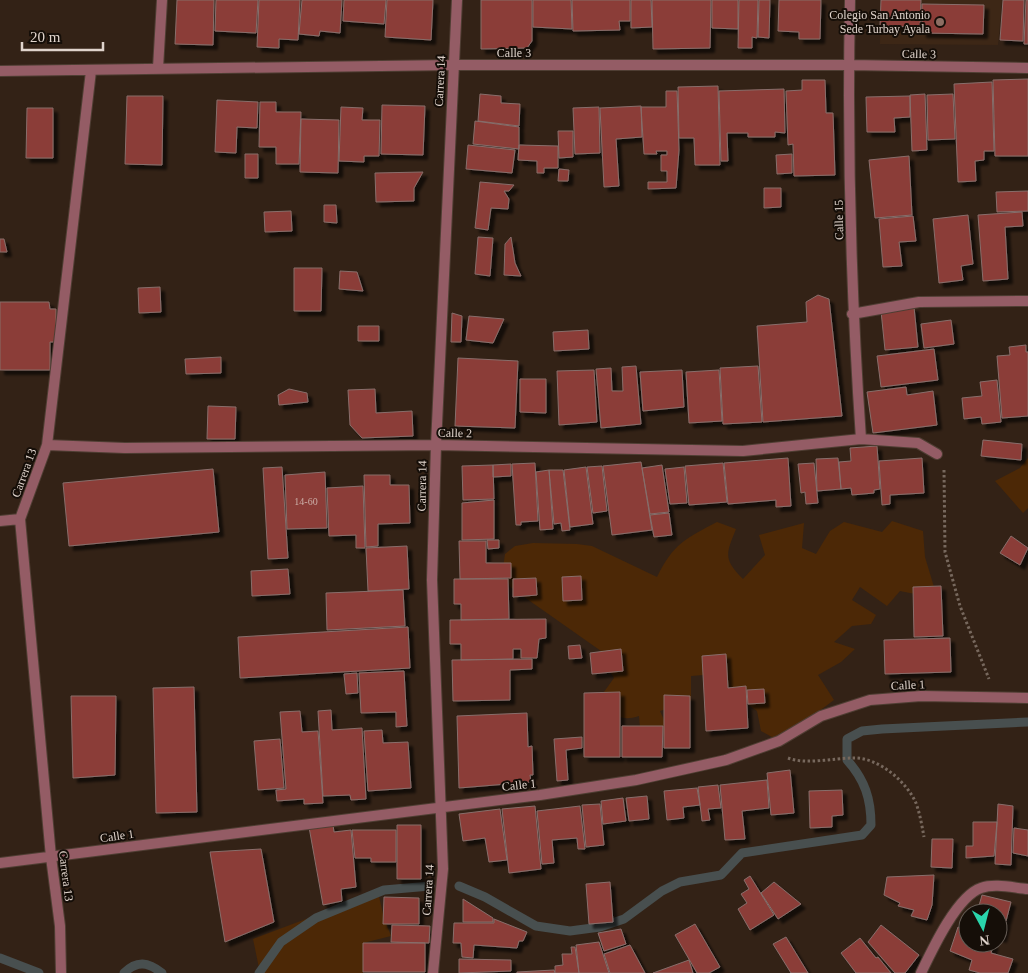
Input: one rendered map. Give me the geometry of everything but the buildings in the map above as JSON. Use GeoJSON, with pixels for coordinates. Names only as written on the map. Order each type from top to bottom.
{"type":"FeatureCollection","features":[{"type":"Feature","properties":{"kind":"street"},"geometry":{"type":"LineString","coordinates":[[158,68],[162,0]]}},
{"type":"Feature","properties":{"kind":"street","name":"Carrera 14"},"geometry":{"type":"LineString","coordinates":[[433,973],[443,869],[432,580],[436,445],[457,0]]}},
{"type":"Feature","properties":{"kind":"street","name":"Calle 15"},"geometry":{"type":"LineString","coordinates":[[850,0],[852,314],[861,439]]}},
{"type":"Feature","properties":{"kind":"street","name":"Calle 3"},"geometry":{"type":"LineString","coordinates":[[0,71],[453,66],[849,65],[1028,68]]}},
{"type":"Feature","properties":{"kind":"street","name":"Carrera 13"},"geometry":{"type":"LineString","coordinates":[[60,973],[60,926],[51,857],[20,520],[47,445],[90,71]]}},
{"type":"Feature","properties":{"kind":"street"},"geometry":{"type":"LineString","coordinates":[[852,314],[919,302],[1028,301]]}},
{"type":"Feature","properties":{"kind":"street","name":"Calle 2"},"geometry":{"type":"LineString","coordinates":[[47,445],[125,448],[436,445],[743,451],[861,439],[918,443],[937,454]]}},
{"type":"Feature","properties":{"kind":"street"},"geometry":{"type":"LineString","coordinates":[[0,521],[20,520]]}},
{"type":"Feature","properties":{"kind":"street","name":"Calle 1"},"geometry":{"type":"LineString","coordinates":[[0,863],[540,795],[636,780],[726,760],[771,744],[821,716],[870,700],[921,696],[1028,698]]}},
{"type":"Feature","properties":{"kind":"street"},"geometry":{"type":"LineString","coordinates":[[921,973],[947,925],[970,894],[982,888],[1000,886],[1028,889]]}},
{"type":"Feature","properties":{"kind":"path"},"geometry":{"type":"LineString","coordinates":[[937,454],[944,466],[945,552],[960,606],[994,698]]}},
{"type":"Feature","properties":{"kind":"path"},"geometry":{"type":"LineString","coordinates":[[771,744],[780,755],[793,760],[856,758],[873,760],[907,790],[915,802],[924,837]]}},
{"type":"Feature","properties":{"kind":"shaded area","name":"Colegio San Antonio Sede Turbay Ayala"},"geometry":{"type":"Polygon","coordinates":[[[881,0],[1002,0],[998,45],[880,44],[881,0]]]}},
{"type":"Feature","properties":{"kind":"shaded area"},"geometry":{"type":"Polygon","coordinates":[[[1028,458],[1028,508],[1023,513],[995,481],[1020,468],[1028,458]]]}},
{"type":"Feature","properties":{"kind":"shaded area"},"geometry":{"type":"Polygon","coordinates":[[[892,521],[923,531],[925,557],[934,587],[915,594],[900,591],[887,606],[860,587],[852,600],[876,615],[871,624],[852,626],[834,642],[855,649],[841,662],[818,675],[834,700],[779,741],[761,731],[757,711],[716,674],[691,676],[691,701],[660,711],[667,727],[662,740],[640,727],[639,716],[625,718],[616,715],[601,696],[614,678],[603,660],[601,651],[510,587],[503,568],[505,554],[515,546],[533,543],[577,544],[592,546],[657,577],[669,556],[681,543],[717,522],[736,529],[728,556],[732,566],[743,579],[765,555],[759,535],[804,523],[802,548],[816,554],[830,531],[844,522],[882,532],[892,521]]]}},
{"type":"Feature","properties":{"kind":"shaded area"},"geometry":{"type":"Polygon","coordinates":[[[378,892],[384,918],[391,936],[363,943],[363,973],[260,973],[253,939],[378,892]]]}},
{"type":"Feature","properties":{"kind":"waterway"},"geometry":{"type":"LineString","coordinates":[[459,886],[485,897],[536,926],[570,931],[600,927],[624,919],[662,891],[680,882],[721,875],[742,853],[862,835],[871,825],[870,807],[863,782],[847,760],[847,739],[862,731],[1028,722]]}},
{"type":"Feature","properties":{"kind":"waterway"},"geometry":{"type":"LineString","coordinates":[[259,973],[281,942],[316,918],[384,890],[430,886]]}},
{"type":"Feature","properties":{"kind":"waterway"},"geometry":{"type":"LineString","coordinates":[[0,958],[39,973]]}},
{"type":"Feature","properties":{"kind":"waterway"},"geometry":{"type":"LineString","coordinates":[[124,973],[138,964],[147,965],[162,973]]}},
{"type":"Feature","properties":{"kind":"place","name":"Colegio San Antonio Sede Turbay Ayala"},"geometry":{"type":"Point","coordinates":[940,22]}}]}
